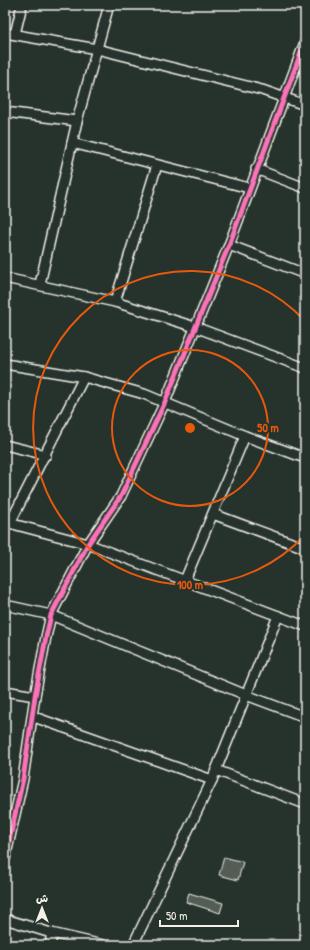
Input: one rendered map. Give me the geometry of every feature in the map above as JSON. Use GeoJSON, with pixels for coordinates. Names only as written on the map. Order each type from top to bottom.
{"type":"FeatureCollection","features":[{"type":"Feature","properties":{"kind":"street"},"geometry":{"type":"LineString","coordinates":[[15,34],[22,5]]}},
{"type":"Feature","properties":{"kind":"street"},"geometry":{"type":"LineString","coordinates":[[40,284],[77,121],[109,5]]}},
{"type":"Feature","properties":{"kind":"street"},"geometry":{"type":"LineString","coordinates":[[5,33],[97,49],[284,97],[305,105]]}},
{"type":"Feature","properties":{"kind":"street"},"geometry":{"type":"LineString","coordinates":[[5,859],[23,779],[34,717],[35,696],[51,615],[88,544],[120,496],[165,402],[229,245],[256,169],[305,42]]}},
{"type":"Feature","properties":{"kind":"street"},"geometry":{"type":"LineString","coordinates":[[5,112],[77,121]]}},
{"type":"Feature","properties":{"kind":"street"},"geometry":{"type":"LineString","coordinates":[[72,143],[249,188]]}},
{"type":"Feature","properties":{"kind":"street"},"geometry":{"type":"LineString","coordinates":[[115,302],[157,165]]}},
{"type":"Feature","properties":{"kind":"street"},"geometry":{"type":"LineString","coordinates":[[256,169],[305,188]]}},
{"type":"Feature","properties":{"kind":"street"},"geometry":{"type":"LineString","coordinates":[[229,245],[305,274]]}},
{"type":"Feature","properties":{"kind":"street"},"geometry":{"type":"LineString","coordinates":[[5,278],[40,284],[115,302],[195,327],[305,368]]}},
{"type":"Feature","properties":{"kind":"street"},"geometry":{"type":"LineString","coordinates":[[5,364],[84,377],[116,385],[165,402],[245,436],[305,458]]}},
{"type":"Feature","properties":{"kind":"street"},"geometry":{"type":"LineString","coordinates":[[84,377],[46,455],[7,522],[88,544],[305,626]]}},
{"type":"Feature","properties":{"kind":"street"},"geometry":{"type":"LineString","coordinates":[[185,580],[245,436]]}},
{"type":"Feature","properties":{"kind":"street"},"geometry":{"type":"LineString","coordinates":[[5,445],[46,455]]}},
{"type":"Feature","properties":{"kind":"street"},"geometry":{"type":"LineString","coordinates":[[213,514],[305,548]]}},
{"type":"Feature","properties":{"kind":"street"},"geometry":{"type":"LineString","coordinates":[[5,605],[51,615],[246,695],[305,717]]}},
{"type":"Feature","properties":{"kind":"street"},"geometry":{"type":"LineString","coordinates":[[133,945],[212,780],[278,616]]}},
{"type":"Feature","properties":{"kind":"street"},"geometry":{"type":"LineString","coordinates":[[5,690],[35,696]]}},
{"type":"Feature","properties":{"kind":"street"},"geometry":{"type":"LineString","coordinates":[[34,717],[212,780]]}},
{"type":"Feature","properties":{"kind":"street"},"geometry":{"type":"LineString","coordinates":[[216,770],[305,804]]}},
{"type":"Feature","properties":{"kind":"street"},"geometry":{"type":"LineString","coordinates":[[5,919],[51,933],[103,945]]}},
{"type":"Feature","properties":{"kind":"street"},"geometry":{"type":"LineString","coordinates":[[51,933],[51,945]]}},
{"type":"Feature","properties":{"kind":"building"},"geometry":{"type":"Polygon","coordinates":[[[224,857],[243,862],[238,880],[219,875],[224,857]]]}},
{"type":"Feature","properties":{"kind":"building"},"geometry":{"type":"Polygon","coordinates":[[[189,893],[223,903],[220,913],[186,902],[189,893]]]}},
{"type":"Feature","properties":{"kind":"cycle path"},"geometry":{"type":"LineString","coordinates":[[5,859],[23,779],[35,696],[51,615],[88,544],[121,496],[165,402],[229,245],[305,42]]}}]}
